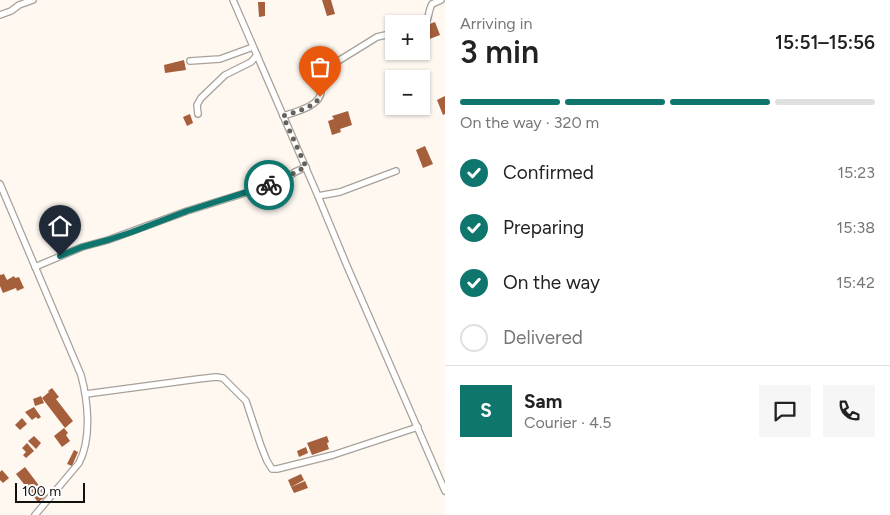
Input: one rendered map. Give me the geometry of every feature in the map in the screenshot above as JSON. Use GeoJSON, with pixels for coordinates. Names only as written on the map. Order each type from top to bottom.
{"type":"FeatureCollection","features":[{"type":"Feature","properties":{"kind":"street"},"geometry":{"type":"LineString","coordinates":[[0,15],[33,0]]}},
{"type":"Feature","properties":{"kind":"street"},"geometry":{"type":"LineString","coordinates":[[233,0],[445,491]]}},
{"type":"Feature","properties":{"kind":"street"},"geometry":{"type":"LineString","coordinates":[[429,15],[432,4],[441,0]]}},
{"type":"Feature","properties":{"kind":"street"},"geometry":{"type":"LineString","coordinates":[[283,116],[318,101],[322,92],[319,77],[322,71],[377,36],[385,35]]}},
{"type":"Feature","properties":{"kind":"street"},"geometry":{"type":"LineString","coordinates":[[190,60],[220,59],[253,47]]}},
{"type":"Feature","properties":{"kind":"street"},"geometry":{"type":"LineString","coordinates":[[198,114],[197,105],[201,98],[225,75],[251,62],[256,55]]}},
{"type":"Feature","properties":{"kind":"street"},"geometry":{"type":"LineString","coordinates":[[34,266],[82,247],[108,240],[187,211],[274,184],[306,167]]}},
{"type":"Feature","properties":{"kind":"street"},"geometry":{"type":"LineString","coordinates":[[318,196],[344,191],[396,171]]}},
{"type":"Feature","properties":{"kind":"street"},"geometry":{"type":"LineString","coordinates":[[0,184],[81,375],[86,394],[87,430],[83,456],[34,515]]}},
{"type":"Feature","properties":{"kind":"street"},"geometry":{"type":"LineString","coordinates":[[86,394],[212,377],[223,378],[246,401],[267,461],[272,469],[333,455],[418,427]]}},
{"type":"Feature","properties":{"kind":"building"},"geometry":{"type":"Polygon","coordinates":[[[322,0],[331,0],[335,14],[327,16],[322,0]]]}},
{"type":"Feature","properties":{"kind":"building"},"geometry":{"type":"Polygon","coordinates":[[[258,2],[265,2],[265,16],[259,17],[258,2]]]}},
{"type":"Feature","properties":{"kind":"building"},"geometry":{"type":"Polygon","coordinates":[[[435,22],[440,35],[430,39],[430,24],[435,22]]]}},
{"type":"Feature","properties":{"kind":"building"},"geometry":{"type":"Polygon","coordinates":[[[184,60],[186,70],[165,73],[164,65],[184,60]]]}},
{"type":"Feature","properties":{"kind":"building"},"geometry":{"type":"Polygon","coordinates":[[[445,96],[445,114],[443,115],[437,100],[445,96]]]}},
{"type":"Feature","properties":{"kind":"building"},"geometry":{"type":"Polygon","coordinates":[[[348,111],[352,125],[340,129],[341,132],[332,135],[328,121],[334,119],[332,116],[348,111]]]}},
{"type":"Feature","properties":{"kind":"building"},"geometry":{"type":"Polygon","coordinates":[[[190,114],[193,123],[187,126],[183,117],[190,114]]]}},
{"type":"Feature","properties":{"kind":"building"},"geometry":{"type":"Polygon","coordinates":[[[425,146],[433,164],[423,168],[416,150],[425,146]]]}},
{"type":"Feature","properties":{"kind":"building"},"geometry":{"type":"Polygon","coordinates":[[[4,274],[7,280],[14,276],[15,278],[19,277],[24,288],[17,291],[16,288],[3,293],[0,286],[0,275],[4,274]]]}},
{"type":"Feature","properties":{"kind":"building"},"geometry":{"type":"Polygon","coordinates":[[[52,388],[59,397],[56,399],[73,421],[65,428],[42,398],[52,388]]]}},
{"type":"Feature","properties":{"kind":"building"},"geometry":{"type":"Polygon","coordinates":[[[41,396],[44,403],[35,406],[33,399],[41,396]]]}},
{"type":"Feature","properties":{"kind":"building"},"geometry":{"type":"Polygon","coordinates":[[[34,407],[41,417],[38,419],[36,417],[32,420],[25,412],[34,407]]]}},
{"type":"Feature","properties":{"kind":"building"},"geometry":{"type":"Polygon","coordinates":[[[22,418],[27,424],[20,430],[15,425],[22,418]]]}},
{"type":"Feature","properties":{"kind":"building"},"geometry":{"type":"Polygon","coordinates":[[[64,428],[68,433],[66,435],[70,441],[62,447],[54,436],[64,428]]]}},
{"type":"Feature","properties":{"kind":"building"},"geometry":{"type":"Polygon","coordinates":[[[34,436],[41,443],[36,449],[28,441],[34,436]]]}},
{"type":"Feature","properties":{"kind":"building"},"geometry":{"type":"Polygon","coordinates":[[[327,436],[329,449],[312,455],[307,443],[327,436]]]}},
{"type":"Feature","properties":{"kind":"building"},"geometry":{"type":"Polygon","coordinates":[[[27,443],[34,451],[26,458],[23,455],[26,452],[22,448],[27,443]]]}},
{"type":"Feature","properties":{"kind":"building"},"geometry":{"type":"Polygon","coordinates":[[[306,447],[308,453],[299,457],[297,451],[306,447]]]}},
{"type":"Feature","properties":{"kind":"building"},"geometry":{"type":"Polygon","coordinates":[[[74,450],[78,452],[72,466],[67,464],[74,450]]]}},
{"type":"Feature","properties":{"kind":"building"},"geometry":{"type":"Polygon","coordinates":[[[25,467],[47,496],[38,502],[16,474],[25,467]]]}},
{"type":"Feature","properties":{"kind":"building"},"geometry":{"type":"Polygon","coordinates":[[[2,470],[9,478],[3,483],[0,480],[0,472],[2,470]]]}},
{"type":"Feature","properties":{"kind":"building"},"geometry":{"type":"Polygon","coordinates":[[[301,474],[304,480],[291,487],[288,480],[301,474]]]}},
{"type":"Feature","properties":{"kind":"building"},"geometry":{"type":"Polygon","coordinates":[[[305,481],[308,488],[294,493],[291,487],[305,481]]]}},
{"type":"Feature","properties":{"kind":"way so far"},"geometry":{"type":"LineString","coordinates":[[269,185],[287,178],[306,167],[283,116],[310,106],[318,101],[320,97]]}},
{"type":"Feature","properties":{"kind":"route"},"geometry":{"type":"LineString","coordinates":[[60,256],[187,211],[269,185]]}}]}
